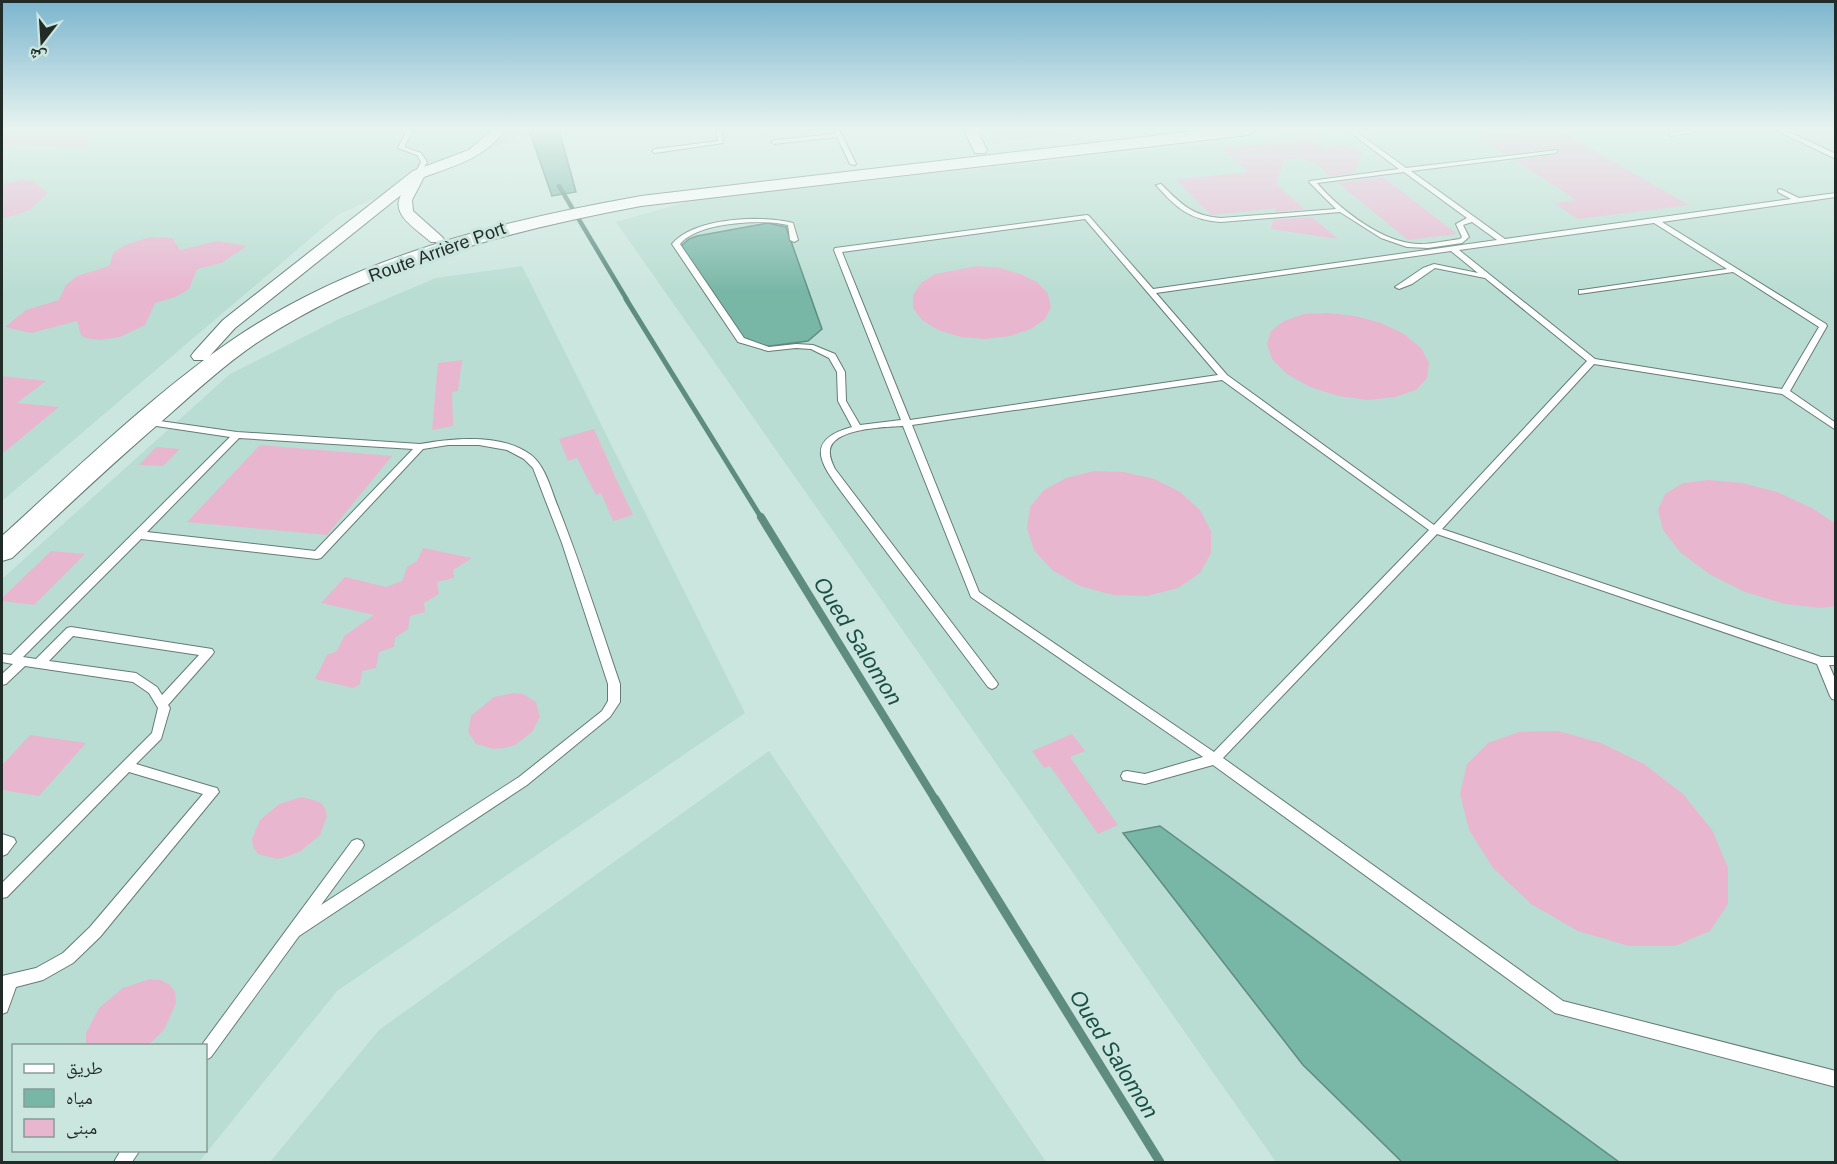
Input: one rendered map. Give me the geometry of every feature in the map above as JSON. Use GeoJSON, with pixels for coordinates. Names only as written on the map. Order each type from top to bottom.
{"type":"FeatureCollection","features":[{"type":"Feature","properties":{"kind":"street"},"geometry":{"type":"LineString","coordinates":[[200,356],[229,324],[405,184]]}},
{"type":"Feature","properties":{"kind":"street"},"geometry":{"type":"LineString","coordinates":[[413,184],[405,200],[406,212],[436,239]]}},
{"type":"Feature","properties":{"kind":"street","name":"Route Arrière Port"},"geometry":{"type":"LineString","coordinates":[[2,527],[200,356],[284,303],[346,274],[436,239],[658,188],[688,184]]}},
{"type":"Feature","properties":{"kind":"street","name":"Route Arrière Port"},"geometry":{"type":"LineString","coordinates":[[594,203],[755,184]]}},
{"type":"Feature","properties":{"kind":"street","name":"Route Arrière Port"},"geometry":{"type":"LineString","coordinates":[[2,551],[146,422],[218,361],[261,331],[300,309],[412,258],[542,214]]}},
{"type":"Feature","properties":{"kind":"lane"},"geometry":{"type":"LineString","coordinates":[[1314,184],[1343,210],[1390,240],[1408,246],[1462,241],[1466,237],[1459,224],[1472,219]]}},
{"type":"Feature","properties":{"kind":"lane"},"geometry":{"type":"LineString","coordinates":[[1425,184],[1504,242]]}},
{"type":"Feature","properties":{"kind":"lane"},"geometry":{"type":"LineString","coordinates":[[1159,185],[1185,213],[1202,218],[1221,220],[1343,210]]}},
{"type":"Feature","properties":{"kind":"lane"},"geometry":{"type":"LineString","coordinates":[[1780,191],[1798,201]]}},
{"type":"Feature","properties":{"kind":"lane"},"geometry":{"type":"LineString","coordinates":[[1153,291],[1836,195]]}},
{"type":"Feature","properties":{"kind":"lane"},"geometry":{"type":"LineString","coordinates":[[1836,661],[1821,661],[1435,531],[1224,377],[1153,291],[1087,217],[838,250],[975,594],[1215,759],[1560,1008],[1836,1079]]}},
{"type":"Feature","properties":{"kind":"lane"},"geometry":{"type":"LineString","coordinates":[[794,240],[791,224],[781,220],[756,220],[694,231],[681,236],[676,244],[741,340],[768,348],[805,346],[832,357],[841,372],[842,401],[858,429]]}},
{"type":"Feature","properties":{"kind":"lane"},"geometry":{"type":"LineString","coordinates":[[1656,221],[1822,326],[1836,327]]}},
{"type":"Feature","properties":{"kind":"lane"},"geometry":{"type":"LineString","coordinates":[[1453,249],[1592,362],[1785,392],[1836,427]]}},
{"type":"Feature","properties":{"kind":"lane"},"geometry":{"type":"LineString","coordinates":[[1399,287],[1411,283],[1428,268],[1434,266],[1487,277]]}},
{"type":"Feature","properties":{"kind":"lane"},"geometry":{"type":"LineString","coordinates":[[1582,292],[1734,270]]}},
{"type":"Feature","properties":{"kind":"lane"},"geometry":{"type":"LineString","coordinates":[[1663,281],[1671,286]]}},
{"type":"Feature","properties":{"kind":"lane"},"geometry":{"type":"LineString","coordinates":[[1785,392],[1822,326]]}},
{"type":"Feature","properties":{"kind":"lane"},"geometry":{"type":"LineString","coordinates":[[1128,776],[1145,779],[1215,759],[1435,531],[1592,362]]}},
{"type":"Feature","properties":{"kind":"lane"},"geometry":{"type":"LineString","coordinates":[[992,684],[831,470],[824,448],[828,441],[834,436],[858,429],[929,421],[1224,377]]}},
{"type":"Feature","properties":{"kind":"lane"},"geometry":{"type":"LineString","coordinates":[[146,422],[237,435],[420,447],[448,442],[495,443],[527,457],[537,467],[567,543],[610,673],[615,692],[614,702],[606,714],[523,781],[294,931]]}},
{"type":"Feature","properties":{"kind":"lane"},"geometry":{"type":"LineString","coordinates":[[2,681],[13,659],[139,536],[237,435]]}},
{"type":"Feature","properties":{"kind":"lane"},"geometry":{"type":"LineString","coordinates":[[139,536],[317,555],[420,447]]}},
{"type":"Feature","properties":{"kind":"lane"},"geometry":{"type":"LineString","coordinates":[[39,663],[71,631],[208,652],[162,704]]}},
{"type":"Feature","properties":{"kind":"lane"},"geometry":{"type":"LineString","coordinates":[[2,892],[157,735],[164,708],[153,690],[136,678],[13,659]]}},
{"type":"Feature","properties":{"kind":"lane"},"geometry":{"type":"LineString","coordinates":[[1821,661],[1836,696]]}},
{"type":"Feature","properties":{"kind":"lane"},"geometry":{"type":"LineString","coordinates":[[2,1007],[6,982],[38,975],[68,958],[94,932],[213,792],[126,766]]}},
{"type":"Feature","properties":{"kind":"lane"},"geometry":{"type":"LineString","coordinates":[[2,840],[9,842],[2,850]]}},
{"type":"Feature","properties":{"kind":"lane"},"geometry":{"type":"LineString","coordinates":[[207,1051],[357,845]]}},
{"type":"Feature","properties":{"kind":"shaded area"},"geometry":{"type":"Polygon","coordinates":[[[2,184],[408,184],[339,214],[2,501],[2,184]]]}},
{"type":"Feature","properties":{"kind":"shaded area"},"geometry":{"type":"Polygon","coordinates":[[[833,184],[1835,184],[1835,1162],[1276,1162],[616,222],[697,199],[833,184]]]}},
{"type":"Feature","properties":{"kind":"shaded area"},"geometry":{"type":"Polygon","coordinates":[[[522,266],[745,713],[337,991],[199,1162],[2,1162],[2,579],[230,374],[339,319],[436,278],[522,266]]]}},
{"type":"Feature","properties":{"kind":"shaded area"},"geometry":{"type":"Polygon","coordinates":[[[769,751],[1046,1162],[270,1162],[379,1030],[769,751]]]}},
{"type":"Feature","properties":{"kind":"water"},"geometry":{"type":"Polygon","coordinates":[[[548,184],[574,184],[576,192],[552,196],[548,184]]]}},
{"type":"Feature","properties":{"kind":"water"},"geometry":{"type":"Polygon","coordinates":[[[768,223],[786,227],[822,329],[808,341],[763,347],[742,338],[680,247],[689,239],[697,236],[768,223]]]}},
{"type":"Feature","properties":{"kind":"water"},"geometry":{"type":"Polygon","coordinates":[[[1160,826],[1619,1162],[1402,1162],[1303,1065],[1123,833],[1160,826]]]}},
{"type":"Feature","properties":{"kind":"building"},"geometry":{"type":"Polygon","coordinates":[[[2,184],[37,184],[48,193],[30,210],[2,219],[2,184]]]}},
{"type":"Feature","properties":{"kind":"building"},"geometry":{"type":"Polygon","coordinates":[[[1180,184],[1276,184],[1304,209],[1275,212],[1276,208],[1211,215],[1180,184]]]}},
{"type":"Feature","properties":{"kind":"building"},"geometry":{"type":"Polygon","coordinates":[[[1340,184],[1393,184],[1457,234],[1408,240],[1340,184]]]}},
{"type":"Feature","properties":{"kind":"building"},"geometry":{"type":"Polygon","coordinates":[[[1552,184],[1653,184],[1689,205],[1578,219],[1554,203],[1576,200],[1552,184]]]}},
{"type":"Feature","properties":{"kind":"building"},"geometry":{"type":"Polygon","coordinates":[[[1312,217],[1338,239],[1271,229],[1273,220],[1312,217]]]}},
{"type":"Feature","properties":{"kind":"building"},"geometry":{"type":"Polygon","coordinates":[[[150,237],[172,238],[180,250],[218,241],[247,246],[221,263],[197,269],[189,289],[175,297],[155,303],[145,325],[120,337],[100,340],[85,338],[81,335],[77,321],[31,333],[5,327],[26,310],[59,300],[66,285],[77,276],[109,266],[114,252],[125,245],[150,237]]]}},
{"type":"Feature","properties":{"kind":"building"},"geometry":{"type":"Polygon","coordinates":[[[977,266],[1000,268],[1021,274],[1038,283],[1048,294],[1051,307],[1045,319],[1031,329],[1010,336],[985,339],[961,337],[938,330],[922,320],[913,308],[913,295],[921,283],[935,274],[977,266]]]}},
{"type":"Feature","properties":{"kind":"building"},"geometry":{"type":"Polygon","coordinates":[[[1328,313],[1355,316],[1381,323],[1404,334],[1421,348],[1429,363],[1427,378],[1416,390],[1395,397],[1368,400],[1338,396],[1310,387],[1287,374],[1272,359],[1267,344],[1271,331],[1284,321],[1304,314],[1328,313]]]}},
{"type":"Feature","properties":{"kind":"building"},"geometry":{"type":"Polygon","coordinates":[[[462,360],[458,391],[452,392],[453,426],[432,430],[438,363],[462,360]]]}},
{"type":"Feature","properties":{"kind":"building"},"geometry":{"type":"Polygon","coordinates":[[[2,376],[46,381],[17,403],[59,407],[2,454],[2,376]]]}},
{"type":"Feature","properties":{"kind":"building"},"geometry":{"type":"Polygon","coordinates":[[[594,429],[633,515],[613,521],[601,493],[596,495],[577,458],[568,461],[559,439],[594,429]]]}},
{"type":"Feature","properties":{"kind":"building"},"geometry":{"type":"Polygon","coordinates":[[[260,445],[392,456],[327,535],[187,522],[260,445]]]}},
{"type":"Feature","properties":{"kind":"building"},"geometry":{"type":"Polygon","coordinates":[[[156,447],[180,449],[163,466],[139,465],[156,447]]]}},
{"type":"Feature","properties":{"kind":"building"},"geometry":{"type":"Polygon","coordinates":[[[1094,471],[1124,472],[1154,479],[1180,492],[1200,510],[1211,531],[1211,553],[1200,573],[1178,588],[1147,596],[1113,595],[1080,586],[1052,570],[1034,550],[1027,528],[1030,507],[1044,490],[1066,478],[1094,471]]]}},
{"type":"Feature","properties":{"kind":"building"},"geometry":{"type":"Polygon","coordinates":[[[1709,480],[1742,483],[1777,492],[1812,508],[1836,524],[1836,606],[1822,608],[1785,604],[1745,592],[1709,574],[1680,552],[1663,530],[1658,510],[1665,494],[1683,483],[1709,480]]]}},
{"type":"Feature","properties":{"kind":"building"},"geometry":{"type":"Polygon","coordinates":[[[423,548],[472,558],[453,570],[454,578],[437,582],[439,594],[424,603],[425,612],[410,616],[408,629],[395,638],[394,647],[379,652],[376,668],[362,671],[360,684],[353,688],[315,679],[327,655],[337,651],[344,636],[374,615],[321,603],[345,577],[386,587],[402,581],[407,567],[417,561],[423,548]]]}},
{"type":"Feature","properties":{"kind":"building"},"geometry":{"type":"Polygon","coordinates":[[[51,551],[85,554],[34,605],[2,601],[2,598],[51,551]]]}},
{"type":"Feature","properties":{"kind":"building"},"geometry":{"type":"Polygon","coordinates":[[[514,693],[523,694],[536,702],[540,717],[532,732],[515,745],[504,748],[494,749],[476,744],[468,732],[471,716],[494,697],[514,693]]]}},
{"type":"Feature","properties":{"kind":"building"},"geometry":{"type":"Polygon","coordinates":[[[1558,731],[1601,743],[1644,764],[1683,794],[1712,830],[1728,868],[1728,904],[1710,931],[1675,946],[1629,946],[1578,931],[1531,904],[1493,868],[1469,830],[1460,794],[1467,764],[1488,743],[1519,732],[1558,731]]]}},
{"type":"Feature","properties":{"kind":"building"},"geometry":{"type":"Polygon","coordinates":[[[1072,734],[1085,751],[1070,757],[1118,825],[1098,834],[1050,766],[1044,768],[1032,751],[1072,734]]]}},
{"type":"Feature","properties":{"kind":"building"},"geometry":{"type":"Polygon","coordinates":[[[30,735],[86,743],[39,796],[2,790],[2,765],[30,735]]]}},
{"type":"Feature","properties":{"kind":"building"},"geometry":{"type":"Polygon","coordinates":[[[302,797],[320,802],[325,808],[327,816],[320,835],[301,851],[289,856],[277,859],[258,854],[253,847],[252,839],[260,820],[279,804],[302,797]]]}},
{"type":"Feature","properties":{"kind":"building"},"geometry":{"type":"Polygon","coordinates":[[[150,979],[161,980],[170,985],[175,992],[176,1003],[165,1028],[149,1044],[86,1044],[86,1033],[99,1008],[123,988],[150,979]]]}},
{"type":"Feature","properties":{"kind":"waterway","name":"Oued Salomon"},"geometry":{"type":"LineString","coordinates":[[559,186],[627,300]]}},
{"type":"Feature","properties":{"kind":"waterway","name":"Oued Salomon"},"geometry":{"type":"LineString","coordinates":[[626,299],[762,519]]}},
{"type":"Feature","properties":{"kind":"waterway","name":"Oued Salomon"},"geometry":{"type":"LineString","coordinates":[[761,517],[936,801]]}},
{"type":"Feature","properties":{"kind":"waterway","name":"Oued Salomon"},"geometry":{"type":"LineString","coordinates":[[935,799],[1160,1162]]}}]}
